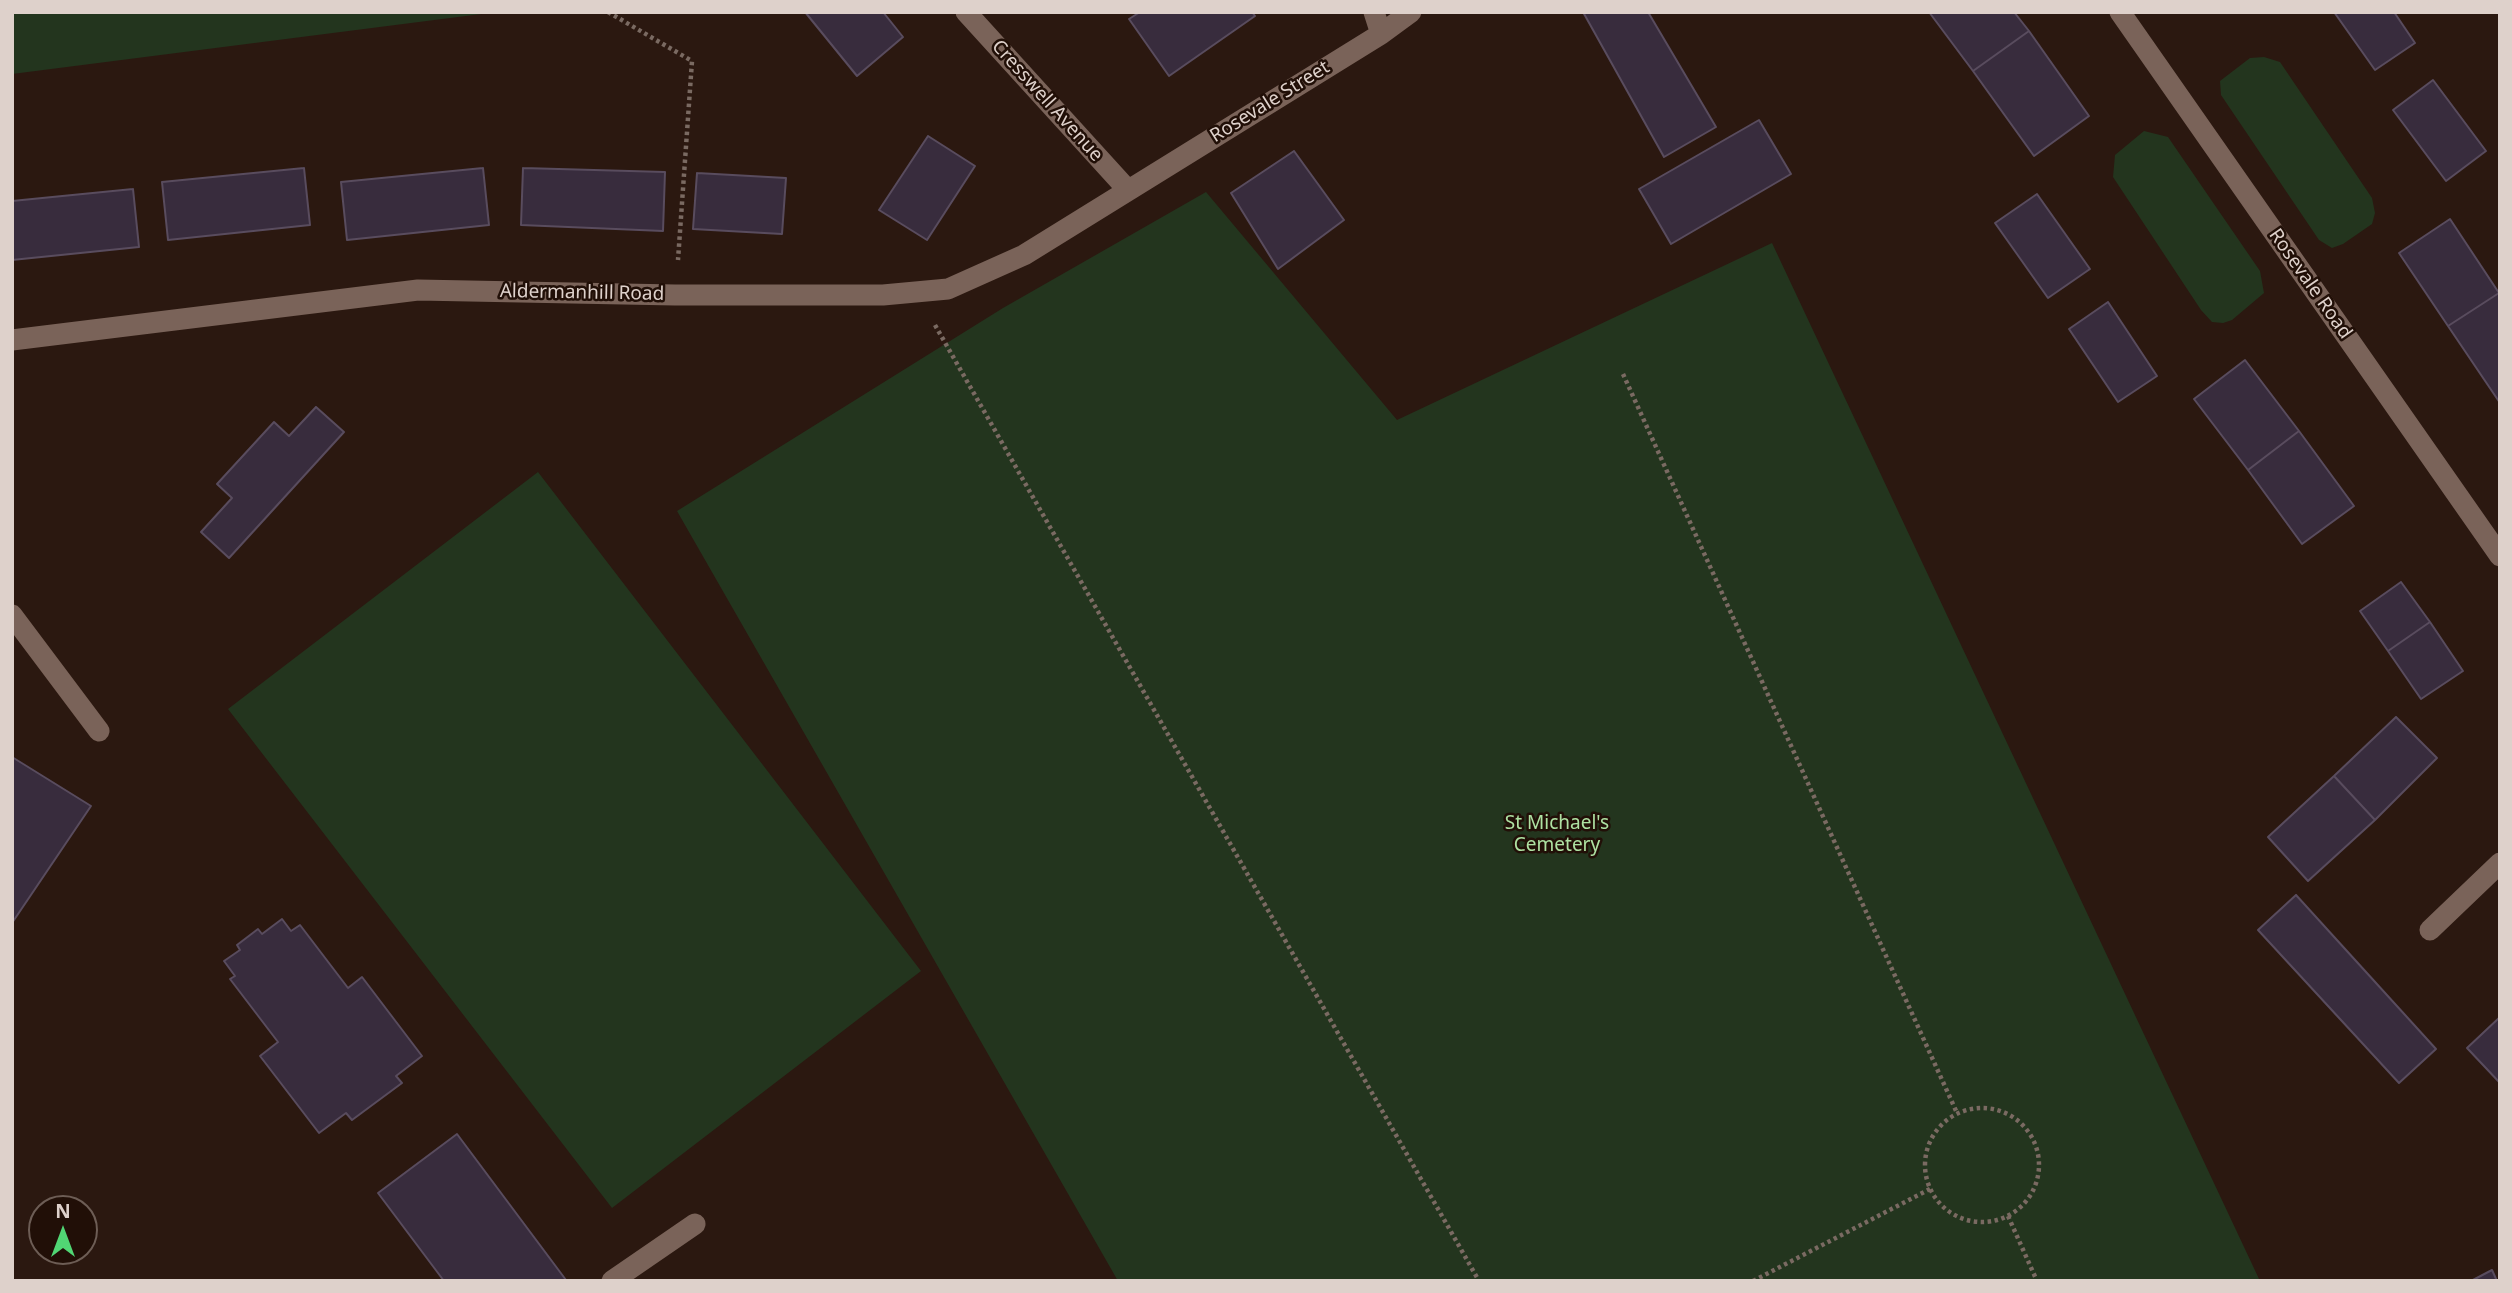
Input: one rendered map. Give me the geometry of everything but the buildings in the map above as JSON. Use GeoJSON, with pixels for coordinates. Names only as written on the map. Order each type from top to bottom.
{"type":"FeatureCollection","features":[{"type":"Feature","properties":{"kind":"street","name":"Cresswell Avenue"},"geometry":{"type":"LineString","coordinates":[[966,12],[1127,189]]}},
{"type":"Feature","properties":{"kind":"street"},"geometry":{"type":"LineString","coordinates":[[1374,12],[1381,34]]}},
{"type":"Feature","properties":{"kind":"street","name":"Rosevale Street"},"geometry":{"type":"LineString","coordinates":[[1127,189],[1381,34],[1411,12]]}},
{"type":"Feature","properties":{"kind":"street","name":"Rosevale Road"},"geometry":{"type":"LineString","coordinates":[[2120,12],[2500,556]]}},
{"type":"Feature","properties":{"kind":"street","name":"Aldermanhill Road"},"geometry":{"type":"LineString","coordinates":[[12,340],[418,290],[675,295],[918,293],[948,289],[1024,255],[1127,189]]}},
{"type":"Feature","properties":{"kind":"street"},"geometry":{"type":"LineString","coordinates":[[12,615],[99,732]]}},
{"type":"Feature","properties":{"kind":"street"},"geometry":{"type":"LineString","coordinates":[[2430,930],[2500,863]]}},
{"type":"Feature","properties":{"kind":"street"},"geometry":{"type":"LineString","coordinates":[[612,1281],[695,1224]]}},
{"type":"Feature","properties":{"kind":"path"},"geometry":{"type":"LineString","coordinates":[[608,12],[692,61],[675,295]]}},
{"type":"Feature","properties":{"kind":"path"},"geometry":{"type":"LineString","coordinates":[[918,293],[1479,1281]]}},
{"type":"Feature","properties":{"kind":"path"},"geometry":{"type":"LineString","coordinates":[[1623,374],[1957,1112]]}},
{"type":"Feature","properties":{"kind":"path"},"geometry":{"type":"LineString","coordinates":[[1976,1107],[1996,1109],[2014,1117],[2029,1130],[2037,1149],[2040,1168],[2030,1196],[2008,1216],[1991,1222],[1955,1216],[1941,1205],[1930,1189],[1925,1172],[1926,1154],[1932,1137],[1942,1123],[1957,1112],[1976,1107]]}},
{"type":"Feature","properties":{"kind":"path"},"geometry":{"type":"LineString","coordinates":[[1753,1281],[1930,1189]]}},
{"type":"Feature","properties":{"kind":"path"},"geometry":{"type":"LineString","coordinates":[[2008,1216],[2036,1281]]}},
{"type":"Feature","properties":{"kind":"green space"},"geometry":{"type":"Polygon","coordinates":[[[12,12],[497,12],[12,74],[12,12]]]}},
{"type":"Feature","properties":{"kind":"green space"},"geometry":{"type":"Polygon","coordinates":[[[2264,57],[2280,62],[2372,198],[2375,213],[2372,224],[2343,244],[2332,248],[2319,240],[2221,95],[2220,81],[2250,58],[2264,57]]]}},
{"type":"Feature","properties":{"kind":"green space"},"geometry":{"type":"Polygon","coordinates":[[[2144,131],[2168,137],[2260,271],[2264,293],[2232,320],[2212,322],[2201,310],[2113,177],[2115,155],[2144,131]]]}},
{"type":"Feature","properties":{"kind":"green space","name":"St Michael's Cemetery"},"geometry":{"type":"Polygon","coordinates":[[[1206,192],[1397,420],[1772,243],[2260,1281],[1118,1281],[677,511],[1003,308],[1206,192]]]}},
{"type":"Feature","properties":{"kind":"green space"},"geometry":{"type":"Polygon","coordinates":[[[538,472],[921,971],[612,1208],[228,709],[538,472]]]}}]}
